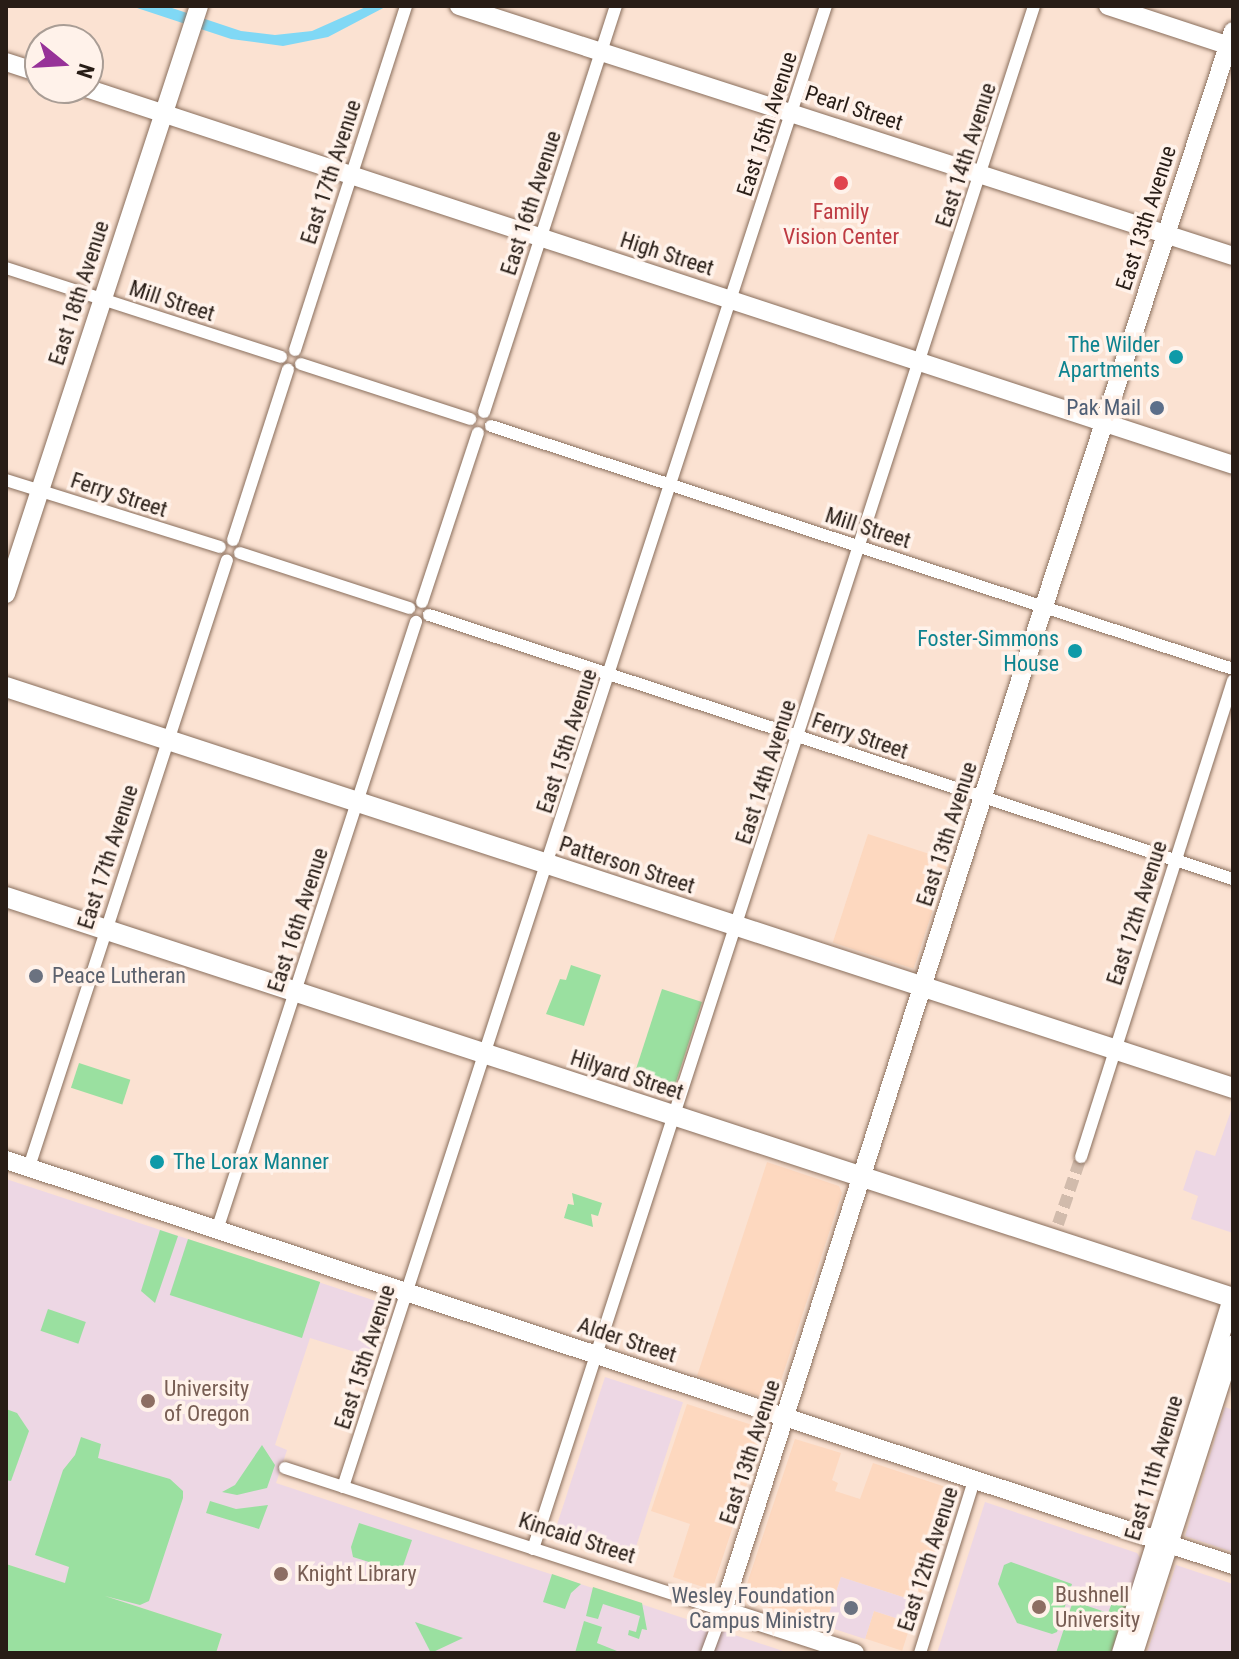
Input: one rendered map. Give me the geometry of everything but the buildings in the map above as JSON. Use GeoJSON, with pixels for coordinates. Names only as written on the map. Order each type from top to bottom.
{"type":"FeatureCollection","features":[{"type":"Feature","properties":{"kind":"main road","name":"Pearl Street"},"geometry":{"type":"LineString","coordinates":[[459,6],[1233,256]]}},
{"type":"Feature","properties":{"kind":"main road"},"geometry":{"type":"LineString","coordinates":[[1108,6],[1231,41]]}},
{"type":"Feature","properties":{"kind":"main road","name":"East 18th Avenue"},"geometry":{"type":"LineString","coordinates":[[6,594],[195,16]]}},
{"type":"Feature","properties":{"kind":"main road","name":"East 13th Avenue"},"geometry":{"type":"LineString","coordinates":[[723,1610],[1043,607],[1231,41]]}},
{"type":"Feature","properties":{"kind":"main road","name":"High Street"},"geometry":{"type":"LineString","coordinates":[[104,94],[1233,465]]}},
{"type":"Feature","properties":{"kind":"main road","name":"Patterson Street"},"geometry":{"type":"LineString","coordinates":[[6,687],[1233,1088]]}},
{"type":"Feature","properties":{"kind":"main road","name":"Hilyard Street"},"geometry":{"type":"LineString","coordinates":[[6,897],[861,1177],[1055,1232],[1232,1298]]}},
{"type":"Feature","properties":{"kind":"main road","name":"Alder Street"},"geometry":{"type":"LineString","coordinates":[[6,1160],[1233,1565]]}},
{"type":"Feature","properties":{"kind":"main road","name":"East 11th Avenue"},"geometry":{"type":"LineString","coordinates":[[1134,1653],[1232,1298]]}},
{"type":"Feature","properties":{"kind":"main road","name":"East 11th Avenue"},"geometry":{"type":"LineString","coordinates":[[1121,1653],[1233,1345]]}},
{"type":"Feature","properties":{"kind":"main road","name":"Kincaid Street"},"geometry":{"type":"LineString","coordinates":[[723,1610],[855,1653]]}},
{"type":"Feature","properties":{"kind":"street","name":"East 17th Avenue"},"geometry":{"type":"LineString","coordinates":[[295,350],[406,6]]}},
{"type":"Feature","properties":{"kind":"street","name":"East 16th Avenue"},"geometry":{"type":"LineString","coordinates":[[484,412],[616,6]]}},
{"type":"Feature","properties":{"kind":"street","name":"East 15th Avenue"},"geometry":{"type":"LineString","coordinates":[[343,1487],[826,6]]}},
{"type":"Feature","properties":{"kind":"street","name":"East 14th Avenue"},"geometry":{"type":"LineString","coordinates":[[533,1549],[1034,6]]}},
{"type":"Feature","properties":{"kind":"street","name":"Mill Street"},"geometry":{"type":"LineString","coordinates":[[6,268],[281,357]]}},
{"type":"Feature","properties":{"kind":"street"},"geometry":{"type":"LineString","coordinates":[[295,350],[301,356],[301,364],[296,370],[288,370],[282,365],[281,357],[287,351],[295,350]]}},
{"type":"Feature","properties":{"kind":"street"},"geometry":{"type":"LineString","coordinates":[[301,364],[470,419]]}},
{"type":"Feature","properties":{"kind":"street"},"geometry":{"type":"LineString","coordinates":[[233,540],[288,370]]}},
{"type":"Feature","properties":{"kind":"street"},"geometry":{"type":"LineString","coordinates":[[422,602],[478,433],[491,426],[490,416],[484,412],[474,414],[470,419],[471,428],[478,433]]}},
{"type":"Feature","properties":{"kind":"street","name":"Mill Street"},"geometry":{"type":"LineString","coordinates":[[491,426],[1233,669]]}},
{"type":"Feature","properties":{"kind":"street","name":"Ferry Street"},"geometry":{"type":"LineString","coordinates":[[6,480],[220,547]]}},
{"type":"Feature","properties":{"kind":"street"},"geometry":{"type":"LineString","coordinates":[[225,540],[233,540],[239,545],[240,553],[235,559],[227,560],[220,555],[220,547],[225,540]]}},
{"type":"Feature","properties":{"kind":"street"},"geometry":{"type":"LineString","coordinates":[[240,553],[409,608]]}},
{"type":"Feature","properties":{"kind":"street","name":"East 17th Avenue"},"geometry":{"type":"LineString","coordinates":[[29,1167],[227,560]]}},
{"type":"Feature","properties":{"kind":"street"},"geometry":{"type":"LineString","coordinates":[[422,602],[429,608],[429,615],[425,620],[416,622],[409,615],[409,608],[412,603],[422,602]]}},
{"type":"Feature","properties":{"kind":"street","name":"Ferry Street"},"geometry":{"type":"LineString","coordinates":[[429,615],[1233,879]]}},
{"type":"Feature","properties":{"kind":"street","name":"East 16th Avenue"},"geometry":{"type":"LineString","coordinates":[[217,1230],[416,622]]}},
{"type":"Feature","properties":{"kind":"street","name":"East 12th Avenue"},"geometry":{"type":"LineString","coordinates":[[1081,1157],[1233,681]]}},
{"type":"Feature","properties":{"kind":"street","name":"Kincaid Street"},"geometry":{"type":"LineString","coordinates":[[285,1468],[723,1610]]}},
{"type":"Feature","properties":{"kind":"street","name":"East 12th Avenue"},"geometry":{"type":"LineString","coordinates":[[920,1653],[975,1478]]}},
{"type":"Feature","properties":{"kind":"street","name":"East 13th Avenue"},"geometry":{"type":"LineString","coordinates":[[707,1653],[723,1610]]}},
{"type":"Feature","properties":{"kind":"shaded area"},"geometry":{"type":"Polygon","coordinates":[[[868,834],[949,860],[914,969],[833,942],[868,834]]]}},
{"type":"Feature","properties":{"kind":"shaded area"},"geometry":{"type":"Polygon","coordinates":[[[1233,1105],[1233,1233],[1191,1219],[1198,1196],[1183,1190],[1196,1150],[1215,1156],[1233,1105]]]}},
{"type":"Feature","properties":{"kind":"shaded area"},"geometry":{"type":"Polygon","coordinates":[[[767,1162],[839,1186],[842,1193],[774,1402],[697,1376],[767,1162]]]}},
{"type":"Feature","properties":{"kind":"shaded area","name":"University of Oregon"},"geometry":{"type":"Polygon","coordinates":[[[6,1179],[385,1304],[368,1356],[310,1338],[275,1445],[287,1450],[276,1483],[789,1653],[216,1653],[222,1634],[6,1564],[6,1179]]]}},
{"type":"Feature","properties":{"kind":"shaded area"},"geometry":{"type":"Polygon","coordinates":[[[605,1377],[683,1402],[633,1557],[555,1532],[605,1377]]]}},
{"type":"Feature","properties":{"kind":"shaded area"},"geometry":{"type":"Polygon","coordinates":[[[687,1404],[765,1429],[712,1590],[673,1577],[690,1524],[651,1511],[687,1404]]]}},
{"type":"Feature","properties":{"kind":"shaded area","name":"Bushnell University"},"geometry":{"type":"Polygon","coordinates":[[[1225,1407],[1233,1410],[1233,1552],[1185,1536],[1225,1407]]]}},
{"type":"Feature","properties":{"kind":"shaded area"},"geometry":{"type":"Polygon","coordinates":[[[795,1439],[841,1453],[832,1480],[838,1483],[835,1491],[860,1499],[873,1463],[955,1490],[918,1602],[841,1577],[825,1626],[742,1599],[795,1439]]]}},
{"type":"Feature","properties":{"kind":"shaded area","name":"Bushnell University"},"geometry":{"type":"Polygon","coordinates":[[[985,1502],[1137,1553],[1142,1561],[1112,1653],[937,1653],[985,1502]]]}},
{"type":"Feature","properties":{"kind":"shaded area","name":"Bushnell University"},"geometry":{"type":"Polygon","coordinates":[[[1176,1565],[1233,1584],[1233,1653],[1147,1653],[1176,1565]]]}},
{"type":"Feature","properties":{"kind":"shaded area"},"geometry":{"type":"Polygon","coordinates":[[[841,1577],[918,1602],[911,1623],[874,1611],[865,1639],[825,1626],[841,1577]]]}},
{"type":"Feature","properties":{"kind":"shaded area"},"geometry":{"type":"Polygon","coordinates":[[[874,1611],[911,1623],[902,1651],[865,1639],[874,1611]]]}},
{"type":"Feature","properties":{"kind":"green space"},"geometry":{"type":"Polygon","coordinates":[[[571,965],[601,975],[584,1026],[546,1014],[560,979],[566,980],[571,965]]]}},
{"type":"Feature","properties":{"kind":"green space"},"geometry":{"type":"Polygon","coordinates":[[[662,989],[702,1002],[671,1096],[631,1083],[662,989]]]}},
{"type":"Feature","properties":{"kind":"green space"},"geometry":{"type":"Polygon","coordinates":[[[79,1063],[130,1080],[122,1104],[71,1088],[79,1063]]]}},
{"type":"Feature","properties":{"kind":"green space"},"geometry":{"type":"Polygon","coordinates":[[[572,1193],[602,1203],[598,1216],[591,1214],[593,1227],[564,1218],[568,1204],[574,1205],[572,1193]]]}},
{"type":"Feature","properties":{"kind":"green space"},"geometry":{"type":"Polygon","coordinates":[[[160,1230],[178,1236],[155,1303],[141,1291],[160,1230]]]}},
{"type":"Feature","properties":{"kind":"green space"},"geometry":{"type":"Polygon","coordinates":[[[188,1239],[320,1282],[302,1338],[170,1295],[188,1239]]]}},
{"type":"Feature","properties":{"kind":"green space"},"geometry":{"type":"Polygon","coordinates":[[[48,1309],[86,1322],[78,1344],[41,1331],[48,1309]]]}},
{"type":"Feature","properties":{"kind":"green space"},"geometry":{"type":"Polygon","coordinates":[[[6,1409],[17,1413],[29,1431],[11,1481],[6,1480],[6,1409]]]}},
{"type":"Feature","properties":{"kind":"green space"},"geometry":{"type":"Polygon","coordinates":[[[81,1437],[101,1444],[98,1458],[170,1479],[183,1491],[149,1601],[140,1605],[105,1596],[222,1634],[216,1653],[6,1653],[6,1564],[65,1583],[69,1567],[35,1555],[63,1470],[75,1455],[81,1437]]]}},
{"type":"Feature","properties":{"kind":"green space"},"geometry":{"type":"Polygon","coordinates":[[[262,1445],[275,1465],[267,1488],[237,1495],[222,1492],[235,1485],[262,1445]]]}},
{"type":"Feature","properties":{"kind":"green space"},"geometry":{"type":"Polygon","coordinates":[[[210,1501],[236,1509],[268,1505],[259,1529],[206,1513],[210,1501]]]}},
{"type":"Feature","properties":{"kind":"green space"},"geometry":{"type":"Polygon","coordinates":[[[359,1523],[412,1540],[401,1572],[353,1557],[351,1547],[359,1523]]]}},
{"type":"Feature","properties":{"kind":"green space"},"geometry":{"type":"Polygon","coordinates":[[[1011,1562],[1072,1584],[1057,1632],[1052,1634],[1017,1623],[998,1584],[1004,1565],[1011,1562]]]}},
{"type":"Feature","properties":{"kind":"green space"},"geometry":{"type":"Polygon","coordinates":[[[552,1574],[581,1584],[571,1593],[565,1609],[543,1602],[552,1574]]]}},
{"type":"Feature","properties":{"kind":"green space"},"geometry":{"type":"Polygon","coordinates":[[[593,1587],[642,1603],[647,1630],[642,1629],[639,1639],[628,1635],[629,1630],[636,1632],[640,1616],[603,1604],[598,1619],[586,1616],[593,1587]]]}},
{"type":"Feature","properties":{"kind":"green space"},"geometry":{"type":"Polygon","coordinates":[[[1120,1592],[1129,1598],[1111,1653],[1056,1653],[1073,1601],[1108,1613],[1115,1595],[1120,1592]]]}},
{"type":"Feature","properties":{"kind":"green space"},"geometry":{"type":"Polygon","coordinates":[[[584,1621],[602,1627],[597,1643],[622,1653],[575,1653],[584,1621]]]}},
{"type":"Feature","properties":{"kind":"green space"},"geometry":{"type":"Polygon","coordinates":[[[415,1622],[463,1638],[431,1653],[415,1622]]]}},
{"type":"Feature","properties":{"kind":"water"},"geometry":{"type":"Polygon","coordinates":[[[131,6],[166,6],[241,31],[275,35],[312,31],[368,6],[387,6],[328,37],[283,46],[231,39],[131,6]]]}},
{"type":"Feature","properties":{"kind":"tunnel"},"geometry":{"type":"LineString","coordinates":[[1058,1224],[1081,1157]]}},
{"type":"Feature","properties":{"kind":"place","name":"Family Vision Center"},"geometry":{"type":"Point","coordinates":[841,183]}},
{"type":"Feature","properties":{"kind":"place","name":"The Wilder Apartments"},"geometry":{"type":"Point","coordinates":[1176,357]}},
{"type":"Feature","properties":{"kind":"place","name":"Pak Mail"},"geometry":{"type":"Point","coordinates":[1157,408]}},
{"type":"Feature","properties":{"kind":"place","name":"Foster-Simmons House"},"geometry":{"type":"Point","coordinates":[1075,651]}},
{"type":"Feature","properties":{"kind":"place","name":"Peace Lutheran"},"geometry":{"type":"Point","coordinates":[36,976]}},
{"type":"Feature","properties":{"kind":"place","name":"The Lorax Manner"},"geometry":{"type":"Point","coordinates":[157,1162]}},
{"type":"Feature","properties":{"kind":"place","name":"University of Oregon"},"geometry":{"type":"Point","coordinates":[148,1401]}},
{"type":"Feature","properties":{"kind":"place","name":"Knight Library"},"geometry":{"type":"Point","coordinates":[281,1574]}},
{"type":"Feature","properties":{"kind":"place","name":"Bushnell University"},"geometry":{"type":"Point","coordinates":[1039,1607]}},
{"type":"Feature","properties":{"kind":"place","name":"Wesley Foundation Campus Ministry"},"geometry":{"type":"Point","coordinates":[851,1608]}}]}
